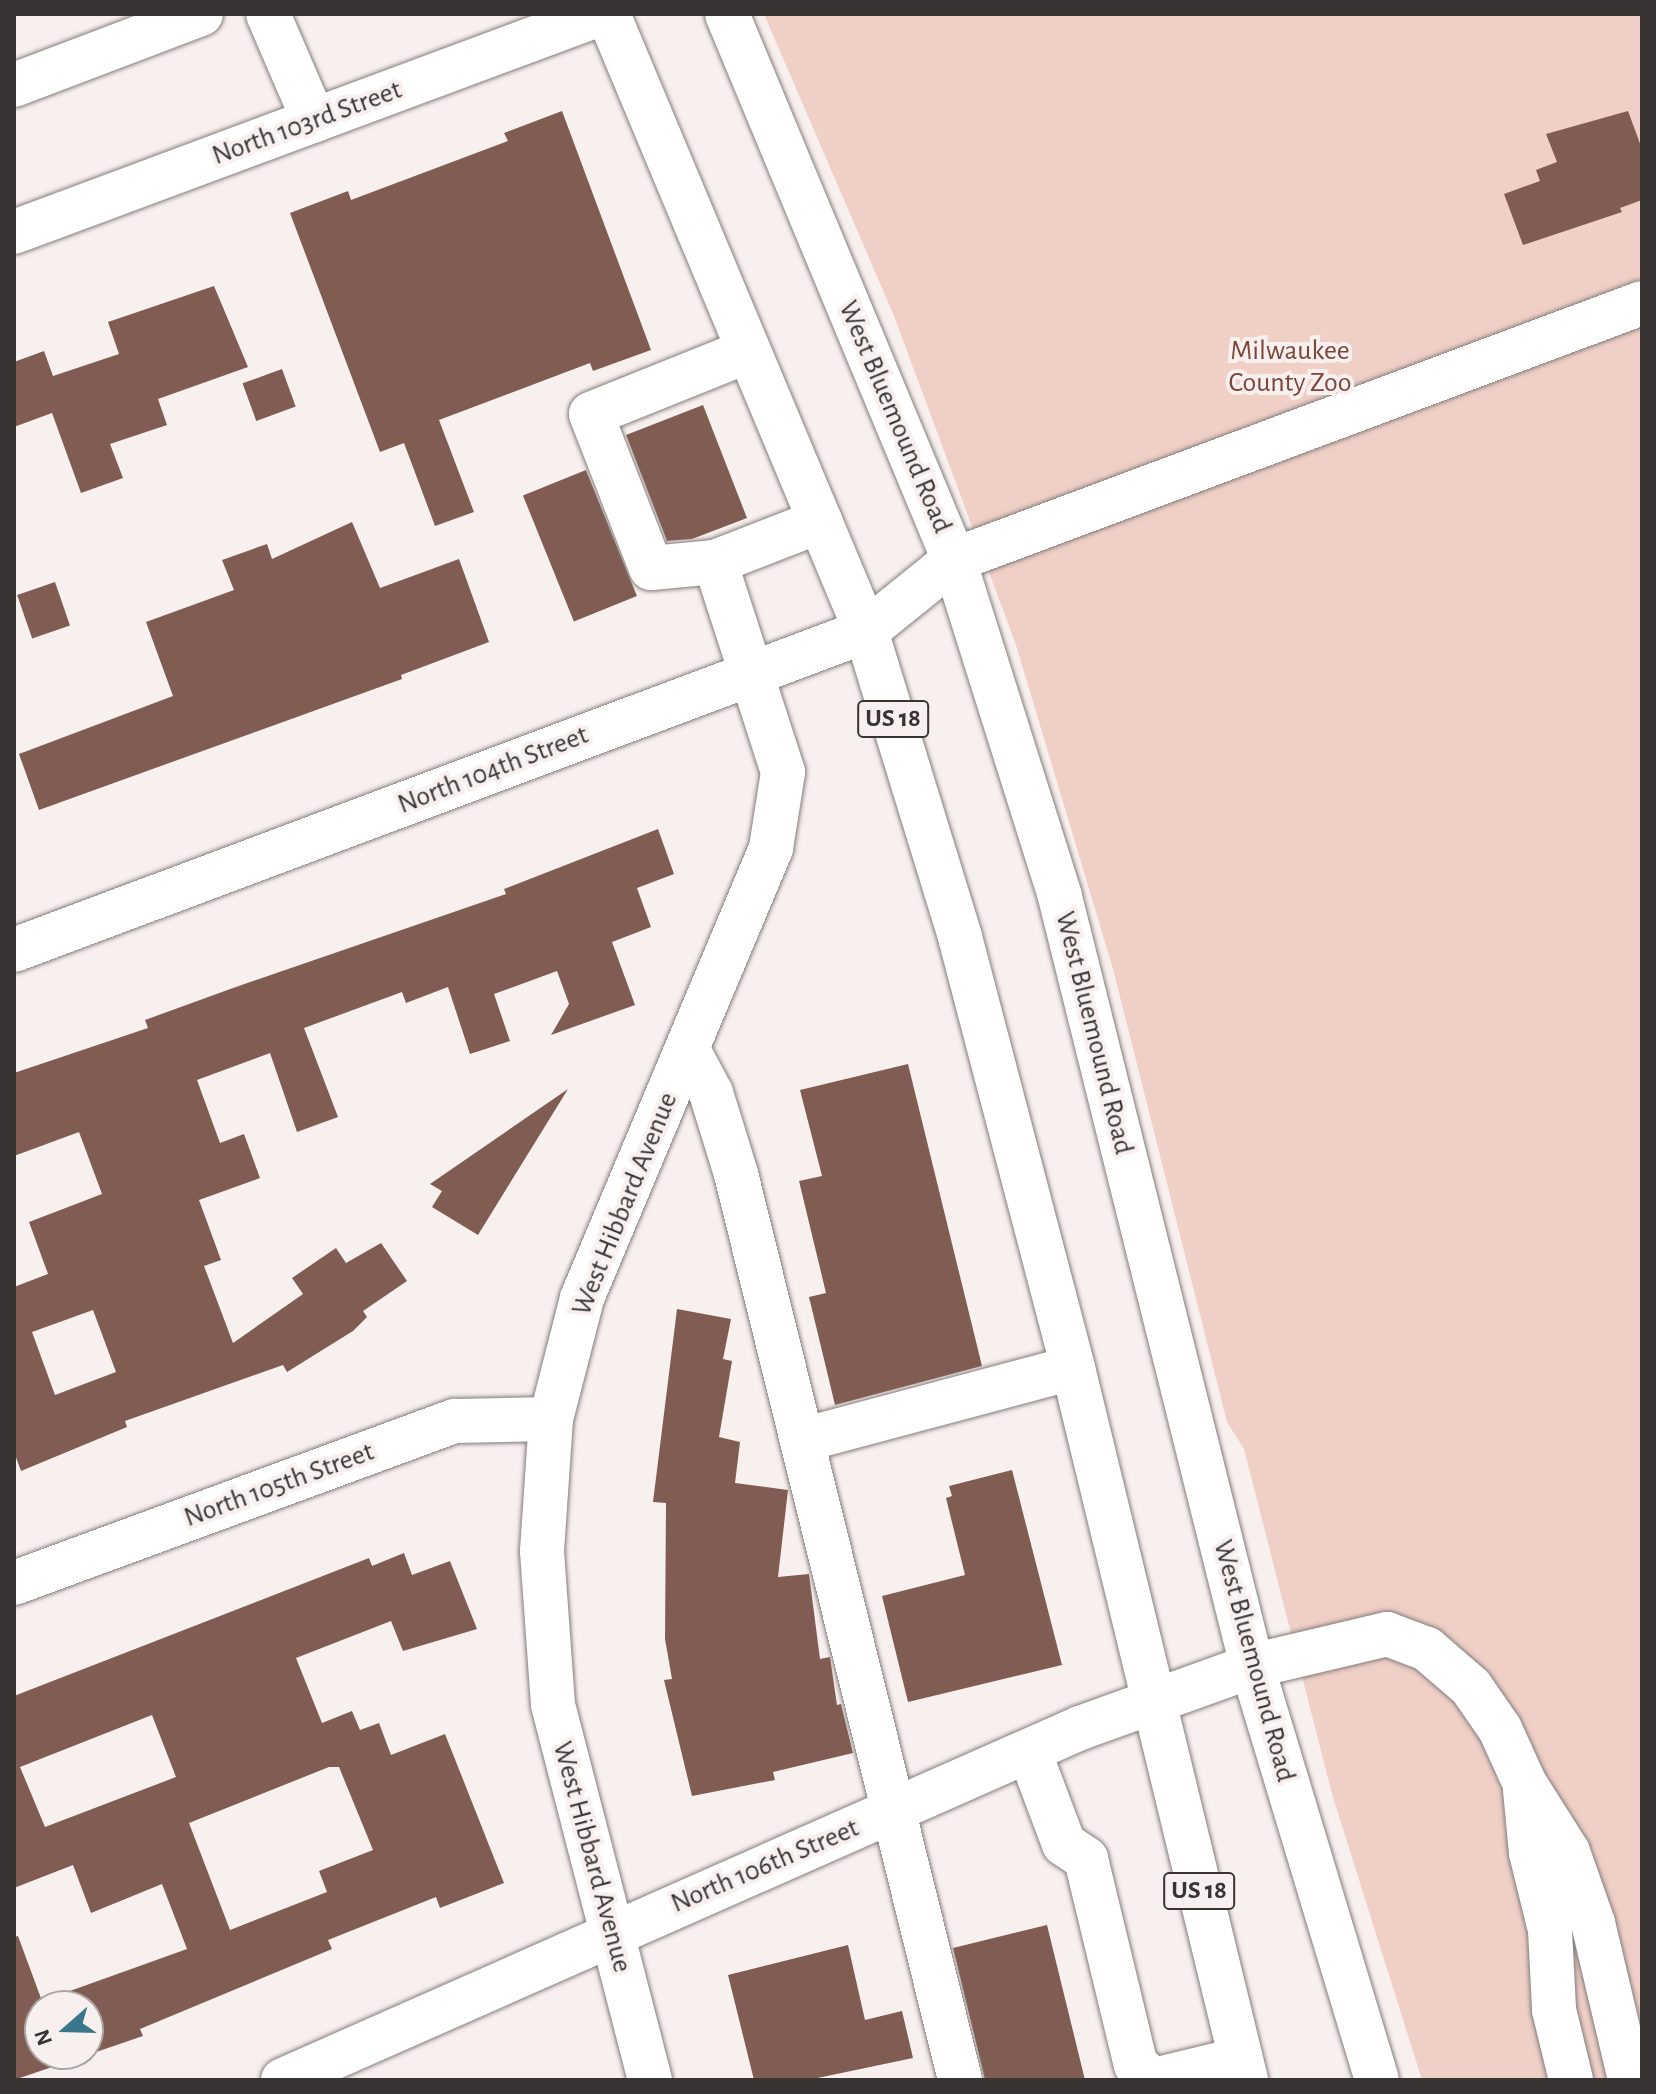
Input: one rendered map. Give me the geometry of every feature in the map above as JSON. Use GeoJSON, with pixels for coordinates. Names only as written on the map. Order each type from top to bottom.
{"type":"FeatureCollection","features":[{"type":"Feature","properties":{"kind":"street"},"geometry":{"type":"LineString","coordinates":[[14,85],[201,14]]}},
{"type":"Feature","properties":{"kind":"street"},"geometry":{"type":"LineString","coordinates":[[268,14],[314,121]]}},
{"type":"Feature","properties":{"kind":"street","name":"North 103rd Street"},"geometry":{"type":"LineString","coordinates":[[14,232],[600,14]]}},
{"type":"Feature","properties":{"kind":"street","name":"US 18"},"geometry":{"type":"LineString","coordinates":[[608,14],[866,631],[960,937],[1073,1368],[1151,1702],[1244,2069]]}},
{"type":"Feature","properties":{"kind":"street","name":"West Bluemound Road"},"geometry":{"type":"LineString","coordinates":[[727,14],[954,560],[1060,897],[1252,1666],[1377,2080]]}},
{"type":"Feature","properties":{"kind":"street","name":"North 104th Street"},"geometry":{"type":"LineString","coordinates":[[14,950],[866,631],[954,560],[1642,303]]}},
{"type":"Feature","properties":{"kind":"street"},"geometry":{"type":"LineString","coordinates":[[748,351],[591,414],[651,568],[715,562],[820,521]]}},
{"type":"Feature","properties":{"kind":"street","name":"West Hibbard Avenue"},"geometry":{"type":"LineString","coordinates":[[650,2080],[553,1705],[542,1551],[551,1419],[582,1298],[689,1052],[771,848],[783,772],[715,562]]}},
{"type":"Feature","properties":{"kind":"street"},"geometry":{"type":"LineString","coordinates":[[689,1052],[711,1093],[736,1174],[960,2080]]}},
{"type":"Feature","properties":{"kind":"street"},"geometry":{"type":"LineString","coordinates":[[802,1440],[1073,1368]]}},
{"type":"Feature","properties":{"kind":"street","name":"North 105th Street"},"geometry":{"type":"LineString","coordinates":[[14,1583],[455,1421],[551,1419]]}},
{"type":"Feature","properties":{"kind":"street","name":"North 106th Street"},"geometry":{"type":"LineString","coordinates":[[283,2080],[612,1931],[1029,1751],[1252,1666],[1365,1637],[1404,1638],[1427,1649],[1471,1687],[1500,1729],[1525,1784]]}},
{"type":"Feature","properties":{"kind":"street"},"geometry":{"type":"LineString","coordinates":[[1029,1751],[1064,1844],[1086,1859],[1136,2065],[1154,2080],[1244,2069]]}},
{"type":"Feature","properties":{"kind":"street"},"geometry":{"type":"LineString","coordinates":[[1525,1784],[1568,1852],[1593,1923],[1629,2080]]}},
{"type":"Feature","properties":{"kind":"street"},"geometry":{"type":"LineString","coordinates":[[1525,1784],[1531,1853],[1551,1939],[1552,1999],[1571,2080]]}},
{"type":"Feature","properties":{"kind":"green space","name":"Milwaukee County Zoo"},"geometry":{"type":"Polygon","coordinates":[[[764,14],[1642,14],[1642,2080],[1422,2080],[1332,1794],[1244,1449],[1227,1422],[1113,969],[1016,645],[894,316],[764,14]]]}},
{"type":"Feature","properties":{"kind":"building"},"geometry":{"type":"Polygon","coordinates":[[[562,111],[651,350],[593,371],[590,363],[439,420],[474,512],[435,526],[404,443],[380,452],[290,213],[348,191],[351,200],[508,141],[504,133],[562,111]]]}},
{"type":"Feature","properties":{"kind":"building"},"geometry":{"type":"Polygon","coordinates":[[[1628,111],[1642,149],[1642,200],[1620,208],[1622,212],[1523,245],[1504,194],[1540,181],[1536,170],[1557,162],[1546,134],[1628,111]]]}},
{"type":"Feature","properties":{"kind":"building"},"geometry":{"type":"Polygon","coordinates":[[[214,286],[248,367],[158,399],[167,425],[110,444],[123,478],[81,493],[52,413],[14,427],[14,362],[44,351],[53,376],[119,354],[108,322],[214,286]]]}},
{"type":"Feature","properties":{"kind":"building"},"geometry":{"type":"Polygon","coordinates":[[[282,369],[296,407],[256,421],[243,383],[282,369]]]}},
{"type":"Feature","properties":{"kind":"building"},"geometry":{"type":"Polygon","coordinates":[[[703,405],[747,518],[692,539],[667,541],[626,435],[703,405]]]}},
{"type":"Feature","properties":{"kind":"building"},"geometry":{"type":"Polygon","coordinates":[[[586,470],[637,596],[574,622],[523,495],[586,470]]]}},
{"type":"Feature","properties":{"kind":"building"},"geometry":{"type":"Polygon","coordinates":[[[352,522],[380,588],[459,559],[489,642],[401,675],[402,679],[39,810],[19,754],[173,696],[146,622],[234,590],[222,560],[267,544],[272,559],[352,522]]]}},
{"type":"Feature","properties":{"kind":"building"},"geometry":{"type":"Polygon","coordinates":[[[55,582],[70,625],[32,639],[17,595],[55,582]]]}},
{"type":"Feature","properties":{"kind":"building"},"geometry":{"type":"Polygon","coordinates":[[[658,829],[674,874],[637,888],[651,927],[612,942],[635,1005],[551,1035],[569,1004],[557,971],[494,994],[510,1041],[470,1054],[448,987],[406,1003],[402,992],[304,1028],[338,1117],[297,1132],[270,1053],[197,1080],[220,1143],[244,1134],[260,1178],[199,1200],[221,1260],[204,1266],[233,1343],[303,1294],[292,1278],[336,1248],[346,1263],[381,1243],[407,1281],[363,1311],[367,1317],[353,1331],[287,1372],[283,1365],[125,1421],[127,1427],[21,1471],[14,1452],[14,1287],[48,1274],[29,1222],[102,1194],[79,1132],[14,1156],[14,1073],[148,1028],[145,1020],[506,894],[504,889],[658,829]],[[93,1310],[32,1332],[55,1395],[116,1372],[93,1310]]]}},
{"type":"Feature","properties":{"kind":"building"},"geometry":{"type":"Polygon","coordinates":[[[908,1064],[982,1366],[835,1405],[809,1297],[826,1293],[799,1181],[822,1176],[800,1090],[908,1064]]]}},
{"type":"Feature","properties":{"kind":"building"},"geometry":{"type":"Polygon","coordinates":[[[568,1089],[478,1235],[432,1207],[442,1191],[430,1184],[568,1089]]]}},
{"type":"Feature","properties":{"kind":"building"},"geometry":{"type":"Polygon","coordinates":[[[677,1309],[731,1319],[723,1359],[732,1361],[719,1437],[740,1442],[735,1483],[788,1490],[778,1577],[809,1574],[820,1659],[830,1657],[837,1705],[841,1704],[853,1753],[773,1772],[775,1780],[692,1796],[664,1680],[672,1679],[665,1639],[666,1503],[653,1502],[677,1309]]]}},
{"type":"Feature","properties":{"kind":"building"},"geometry":{"type":"Polygon","coordinates":[[[1012,1470],[1062,1665],[908,1702],[882,1596],[965,1575],[946,1498],[952,1496],[949,1486],[1012,1470]]]}},
{"type":"Feature","properties":{"kind":"building"},"geometry":{"type":"Polygon","coordinates":[[[404,1553],[412,1575],[450,1561],[477,1629],[403,1651],[391,1621],[296,1658],[322,1723],[352,1711],[360,1730],[379,1723],[391,1755],[445,1734],[504,1883],[440,1908],[436,1897],[328,1940],[332,1949],[140,2029],[143,2036],[104,2049],[104,1990],[73,1990],[187,1949],[162,1884],[91,1913],[73,1865],[14,1888],[14,1696],[369,1558],[372,1566],[404,1553]],[[152,1715],[20,1767],[45,1827],[176,1777],[152,1715]],[[329,1767],[189,1823],[230,1930],[327,1892],[319,1871],[373,1850],[339,1767],[329,1767]]]}},
{"type":"Feature","properties":{"kind":"building"},"geometry":{"type":"Polygon","coordinates":[[[1047,1925],[1085,2080],[985,2080],[953,1948],[1047,1925]]]}},
{"type":"Feature","properties":{"kind":"building"},"geometry":{"type":"Polygon","coordinates":[[[18,1936],[38,1990],[24,1990],[24,2070],[43,2070],[14,2080],[14,1937],[18,1936]]]}},
{"type":"Feature","properties":{"kind":"building"},"geometry":{"type":"Polygon","coordinates":[[[848,1945],[865,2020],[902,2011],[913,2058],[808,2080],[754,2080],[728,1975],[848,1945]]]}}]}
